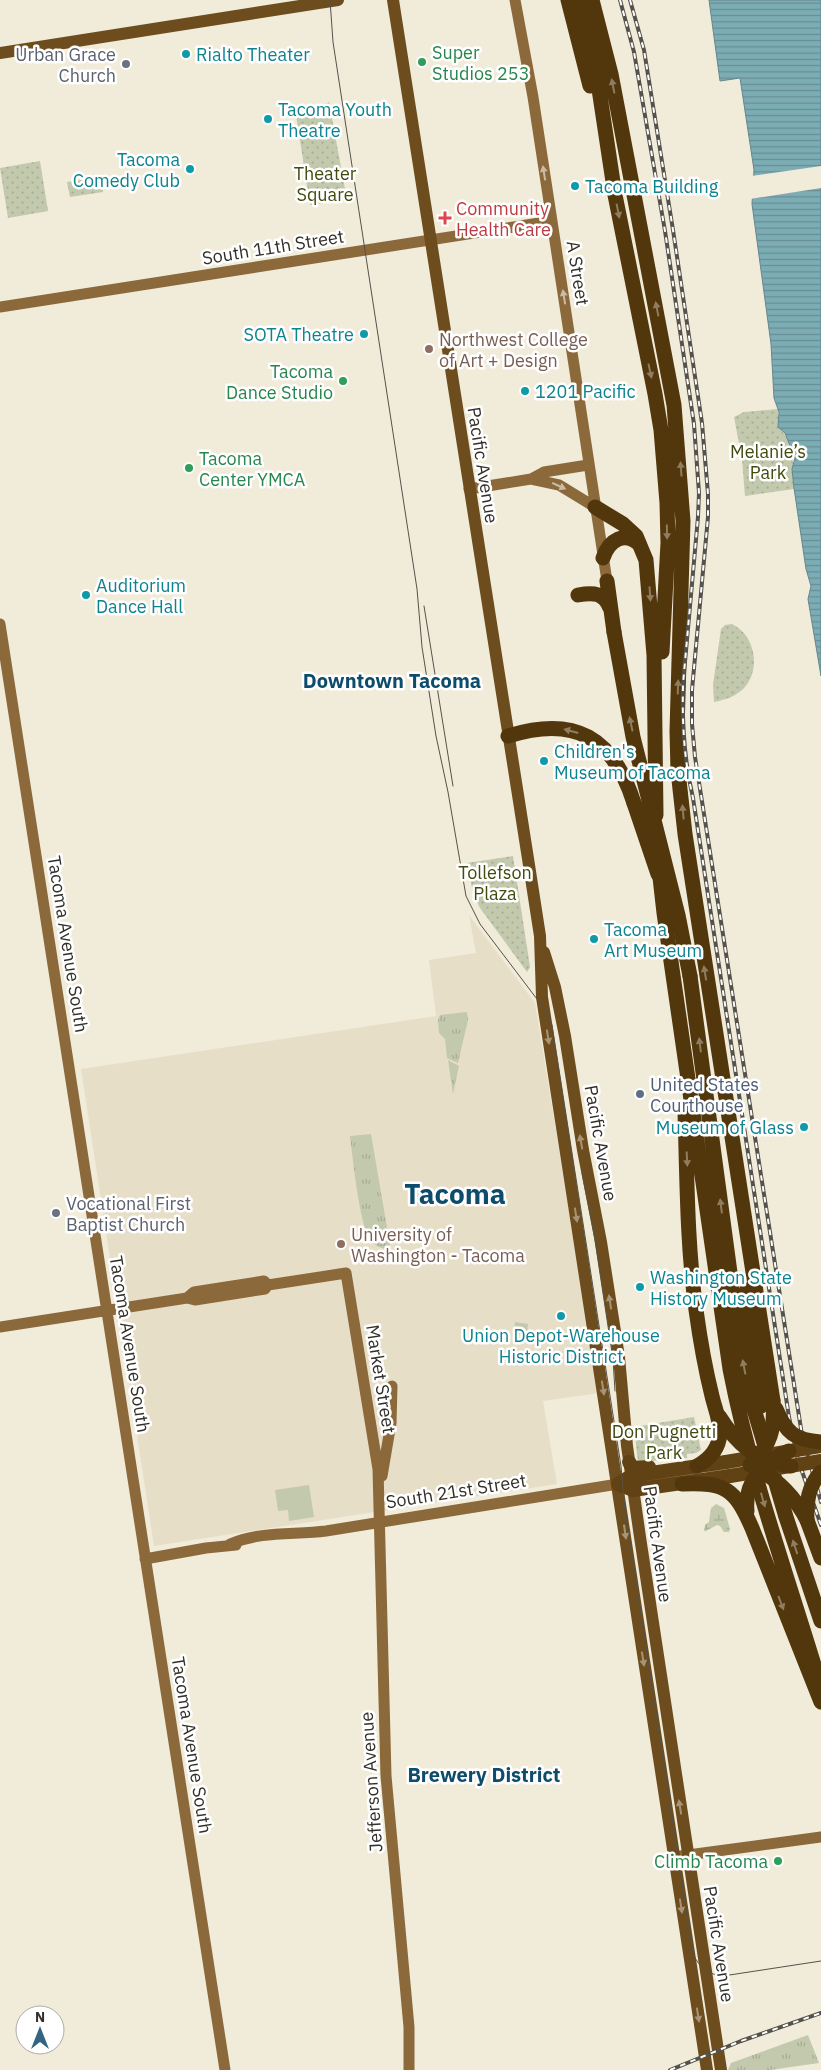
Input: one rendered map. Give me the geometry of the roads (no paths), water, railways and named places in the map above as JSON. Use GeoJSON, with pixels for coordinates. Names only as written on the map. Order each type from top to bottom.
{"type":"FeatureCollection","features":[{"type":"Feature","properties":{"kind":"highway"},"geometry":{"type":"LineString","coordinates":[[568,0],[613,180]]}},
{"type":"Feature","properties":{"kind":"highway"},"geometry":{"type":"LineString","coordinates":[[580,0],[592,43],[613,180],[661,430],[668,543],[655,771]]}},
{"type":"Feature","properties":{"kind":"highway"},"geometry":{"type":"LineString","coordinates":[[592,0],[611,74],[674,405],[682,486],[684,558],[677,694],[678,770],[690,875],[773,1401],[773,1429],[749,1487],[746,1498],[746,1511]]}},
{"type":"Feature","properties":{"kind":"highway"},"geometry":{"type":"LineString","coordinates":[[595,507],[631,531],[642,546],[646,560],[649,576],[654,655],[655,771],[659,873],[721,1313],[736,1402],[798,1632],[821,1702]]}},
{"type":"Feature","properties":{"kind":"highway"},"geometry":{"type":"LineString","coordinates":[[603,558],[610,544],[620,538],[632,538],[642,546]]}},
{"type":"Feature","properties":{"kind":"highway"},"geometry":{"type":"LineString","coordinates":[[607,581],[633,738],[678,915],[690,976],[740,1349],[754,1413],[821,1621]]}},
{"type":"Feature","properties":{"kind":"highway"},"geometry":{"type":"LineString","coordinates":[[578,595],[593,593],[601,595],[607,601],[610,608]]}},
{"type":"Feature","properties":{"kind":"highway"},"geometry":{"type":"LineString","coordinates":[[508,736],[529,730],[558,728],[583,734],[604,748],[619,766],[630,790],[690,976]]}},
{"type":"Feature","properties":{"kind":"highway"},"geometry":{"type":"LineString","coordinates":[[680,1023],[693,1282],[712,1396],[719,1416],[735,1438],[789,1492],[807,1520],[821,1558]]}},
{"type":"Feature","properties":{"kind":"highway"},"geometry":{"type":"LineString","coordinates":[[718,1056],[766,1445],[776,1481]]}},
{"type":"Feature","properties":{"kind":"highway"},"geometry":{"type":"LineString","coordinates":[[773,1401],[784,1426],[792,1434],[802,1439],[821,1442]]}},
{"type":"Feature","properties":{"kind":"highway"},"geometry":{"type":"LineString","coordinates":[[692,1467],[709,1458],[716,1448],[719,1439],[719,1416]]}},
{"type":"Feature","properties":{"kind":"highway"},"geometry":{"type":"LineString","coordinates":[[618,1484],[631,1476],[692,1467],[743,1471],[760,1463],[790,1458],[821,1446]]}},
{"type":"Feature","properties":{"kind":"highway"},"geometry":{"type":"LineString","coordinates":[[790,1458],[821,1461]]}},
{"type":"Feature","properties":{"kind":"highway"},"geometry":{"type":"LineString","coordinates":[[682,1484],[728,1469]]}},
{"type":"Feature","properties":{"kind":"highway"},"geometry":{"type":"LineString","coordinates":[[807,1520],[807,1504],[810,1490],[821,1472]]}},
{"type":"Feature","properties":{"kind":"highway"},"geometry":{"type":"LineString","coordinates":[[631,1476],[682,1484],[720,1487],[737,1498],[746,1511],[821,1688]]}},
{"type":"Feature","properties":{"kind":"main road"},"geometry":{"type":"LineString","coordinates":[[0,53],[331,0]]}},
{"type":"Feature","properties":{"kind":"main road","name":"Pacific Avenue"},"geometry":{"type":"LineString","coordinates":[[394,0],[540,936],[542,997],[707,2070]]}},
{"type":"Feature","properties":{"kind":"main road","name":"A Street"},"geometry":{"type":"LineString","coordinates":[[515,0],[552,221],[607,581]]}},
{"type":"Feature","properties":{"kind":"main road","name":"South 11th Street"},"geometry":{"type":"LineString","coordinates":[[0,307],[552,221]]}},
{"type":"Feature","properties":{"kind":"main road"},"geometry":{"type":"LineString","coordinates":[[469,489],[531,479],[544,472],[588,465]]}},
{"type":"Feature","properties":{"kind":"main road"},"geometry":{"type":"LineString","coordinates":[[531,479],[559,485],[595,507]]}},
{"type":"Feature","properties":{"kind":"main road","name":"Tacoma Avenue South"},"geometry":{"type":"LineString","coordinates":[[0,624],[225,2070]]}},
{"type":"Feature","properties":{"kind":"main road","name":"Pacific Avenue"},"geometry":{"type":"LineString","coordinates":[[540,936],[555,987],[563,1024],[619,1357],[631,1476],[721,2070]]}},
{"type":"Feature","properties":{"kind":"main road","name":"Market Street"},"geometry":{"type":"LineString","coordinates":[[107,1310],[187,1298],[195,1300],[266,1289],[268,1285],[346,1273],[380,1490]]}},
{"type":"Feature","properties":{"kind":"main road"},"geometry":{"type":"LineString","coordinates":[[0,1326],[107,1310]]}},
{"type":"Feature","properties":{"kind":"main road"},"geometry":{"type":"LineString","coordinates":[[380,1490],[391,1423],[392,1386]]}},
{"type":"Feature","properties":{"kind":"main road","name":"South 21st Street"},"geometry":{"type":"LineString","coordinates":[[145,1559],[230,1544],[247,1545],[281,1540],[299,1534],[379,1523],[618,1484]]}},
{"type":"Feature","properties":{"kind":"main road","name":"Jefferson Avenue"},"geometry":{"type":"LineString","coordinates":[[380,1490],[379,1523],[386,1776],[409,2027],[409,2070]]}},
{"type":"Feature","properties":{"kind":"main road"},"geometry":{"type":"LineString","coordinates":[[673,1857],[821,1837]]}},
{"type":"Feature","properties":{"kind":"water"},"geometry":{"type":"Polygon","coordinates":[[[709,0],[821,0],[821,676],[808,599],[811,586],[806,569],[794,488],[792,469],[795,458],[785,433],[778,427],[779,412],[774,398],[771,344],[752,204],[754,170],[740,78],[720,81],[709,0]]]}},
{"type":"Feature","properties":{"kind":"tram line"},"geometry":{"type":"LineString","coordinates":[[330,0],[333,42],[417,589],[422,647],[436,736],[466,896],[480,924],[543,1007],[552,1025],[621,1466],[625,1510],[693,1954],[705,1970],[723,1976],[821,1961]]}},
{"type":"Feature","properties":{"kind":"tram line"},"geometry":{"type":"LineString","coordinates":[[424,606],[453,786]]}},
{"type":"Feature","properties":{"kind":"tram line"},"geometry":{"type":"LineString","coordinates":[[582,1173],[594,1234],[613,1359],[615,1391]]}},
{"type":"Feature","properties":{"kind":"railway"},"geometry":{"type":"LineString","coordinates":[[620,0],[634,52],[665,231],[694,424],[699,493],[683,684],[683,727],[686,756],[789,1417],[798,1460],[821,1525]]}},
{"type":"Feature","properties":{"kind":"railway"},"geometry":{"type":"LineString","coordinates":[[630,0],[644,50],[702,423],[708,517],[692,690],[692,724],[695,757],[802,1435],[821,1502]]}},
{"type":"Feature","properties":{"kind":"railway"},"geometry":{"type":"LineString","coordinates":[[670,2070],[741,2041],[821,2013]]}},
{"type":"Feature","properties":{"kind":"place","name":"Rialto Theater"},"geometry":{"type":"Point","coordinates":[186,54]}},
{"type":"Feature","properties":{"kind":"place","name":"Super Studios 253"},"geometry":{"type":"Point","coordinates":[422,62]}},
{"type":"Feature","properties":{"kind":"place","name":"Urban Grace Church"},"geometry":{"type":"Point","coordinates":[126,64]}},
{"type":"Feature","properties":{"kind":"place","name":"Tacoma Youth Theatre"},"geometry":{"type":"Point","coordinates":[268,119]}},
{"type":"Feature","properties":{"kind":"place","name":"Tacoma Comedy Club"},"geometry":{"type":"Point","coordinates":[190,169]}},
{"type":"Feature","properties":{"kind":"place","name":"Tacoma Building"},"geometry":{"type":"Point","coordinates":[575,186]}},
{"type":"Feature","properties":{"kind":"place","name":"Community Health Care"},"geometry":{"type":"Point","coordinates":[445,218]}},
{"type":"Feature","properties":{"kind":"place","name":"SOTA Theatre"},"geometry":{"type":"Point","coordinates":[364,334]}},
{"type":"Feature","properties":{"kind":"place","name":"Northwest College of Art + Design"},"geometry":{"type":"Point","coordinates":[429,349]}},
{"type":"Feature","properties":{"kind":"place","name":"Tacoma Dance Studio"},"geometry":{"type":"Point","coordinates":[343,381]}},
{"type":"Feature","properties":{"kind":"place","name":"1201 Pacific"},"geometry":{"type":"Point","coordinates":[525,391]}},
{"type":"Feature","properties":{"kind":"place","name":"Tacoma Center YMCA"},"geometry":{"type":"Point","coordinates":[189,468]}},
{"type":"Feature","properties":{"kind":"place","name":"Auditorium Dance Hall"},"geometry":{"type":"Point","coordinates":[86,595]}},
{"type":"Feature","properties":{"kind":"place","name":"Children's Museum of Tacoma"},"geometry":{"type":"Point","coordinates":[544,761]}},
{"type":"Feature","properties":{"kind":"place","name":"Tacoma Art Museum"},"geometry":{"type":"Point","coordinates":[594,939]}},
{"type":"Feature","properties":{"kind":"place","name":"United States Courthouse"},"geometry":{"type":"Point","coordinates":[640,1094]}},
{"type":"Feature","properties":{"kind":"place","name":"Museum of Glass"},"geometry":{"type":"Point","coordinates":[804,1127]}},
{"type":"Feature","properties":{"kind":"place","name":"Vocational First Baptist Church"},"geometry":{"type":"Point","coordinates":[56,1213]}},
{"type":"Feature","properties":{"kind":"place","name":"University of Washington - Tacoma"},"geometry":{"type":"Point","coordinates":[341,1244]}},
{"type":"Feature","properties":{"kind":"place","name":"Washington State History Museum"},"geometry":{"type":"Point","coordinates":[640,1287]}},
{"type":"Feature","properties":{"kind":"place","name":"Union Depot-Warehouse Historic District"},"geometry":{"type":"Point","coordinates":[561,1316]}},
{"type":"Feature","properties":{"kind":"place","name":"Climb Tacoma"},"geometry":{"type":"Point","coordinates":[778,1861]}},
{"type":"Feature","properties":{"kind":"district","name":"Downtown Tacoma"},"geometry":{"type":"Point","coordinates":[392,680]}},
{"type":"Feature","properties":{"kind":"district","name":"Tacoma"},"geometry":{"type":"Point","coordinates":[455,1193]}},
{"type":"Feature","properties":{"kind":"district","name":"Brewery District"},"geometry":{"type":"Point","coordinates":[484,1774]}},
{"type":"Feature","properties":{"kind":"park label","name":"Theater Square"},"geometry":{"type":"Point","coordinates":[325,183]}},
{"type":"Feature","properties":{"kind":"park label","name":"Melanie’s Park"},"geometry":{"type":"Point","coordinates":[768,461]}},
{"type":"Feature","properties":{"kind":"park label","name":"Tollefson Plaza"},"geometry":{"type":"Point","coordinates":[495,882]}},
{"type":"Feature","properties":{"kind":"park label","name":"Don Pugnetti Park"},"geometry":{"type":"Point","coordinates":[664,1441]}}]}
